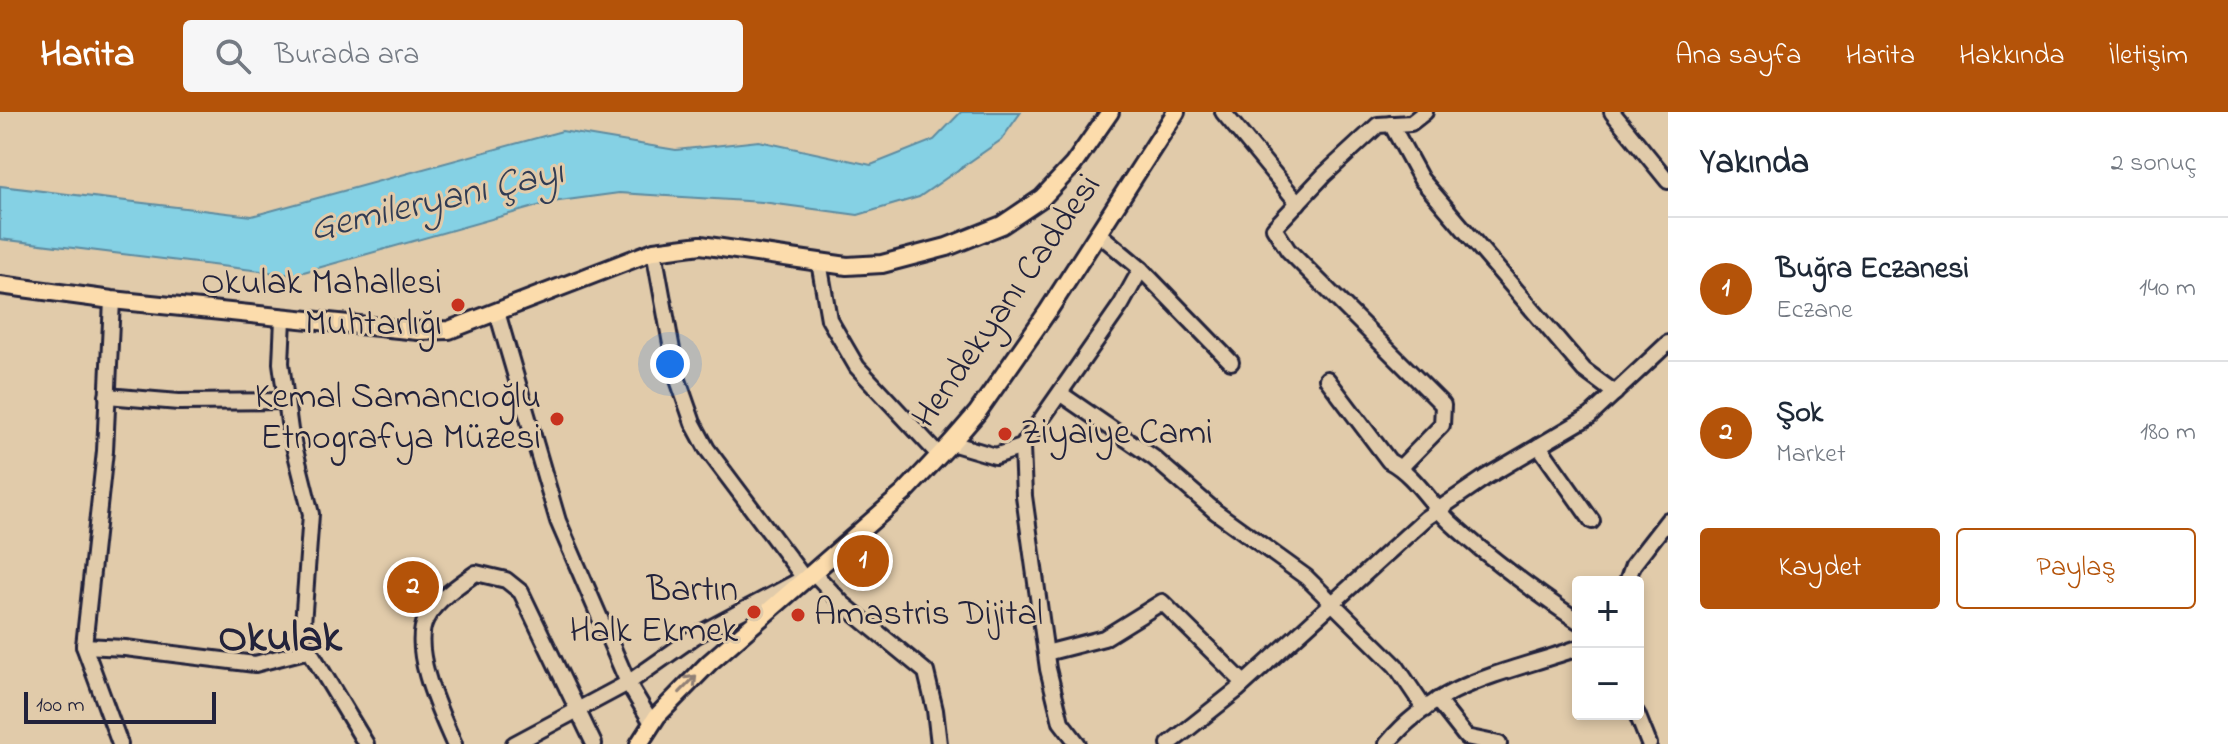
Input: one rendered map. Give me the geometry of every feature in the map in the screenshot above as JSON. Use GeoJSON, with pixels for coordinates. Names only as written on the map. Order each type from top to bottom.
{"type":"FeatureCollection","features":[{"type":"Feature","properties":{"kind":"main road"},"geometry":{"type":"LineString","coordinates":[[0,285],[283,319],[418,331],[449,330],[654,251],[701,245],[847,266],[882,264],[947,247],[1002,225],[1042,198],[1073,165],[1110,112]]}},
{"type":"Feature","properties":{"kind":"main road","name":"Hendekyanı Caddesi"},"geometry":{"type":"LineString","coordinates":[[639,744],[652,723],[709,663],[904,493],[977,413],[1176,112]]}},
{"type":"Feature","properties":{"kind":"street"},"geometry":{"type":"LineString","coordinates":[[1223,112],[1298,203]]}},
{"type":"Feature","properties":{"kind":"street"},"geometry":{"type":"LineString","coordinates":[[1401,467],[1442,425],[1443,405],[1288,250],[1274,228],[1378,125],[1411,123],[1425,112]]}},
{"type":"Feature","properties":{"kind":"street"},"geometry":{"type":"LineString","coordinates":[[1612,112],[1668,181]]}},
{"type":"Feature","properties":{"kind":"street"},"geometry":{"type":"LineString","coordinates":[[1391,124],[1421,179],[1584,370],[1615,393]]}},
{"type":"Feature","properties":{"kind":"street"},"geometry":{"type":"LineString","coordinates":[[1098,233],[1141,269],[1231,362]]}},
{"type":"Feature","properties":{"kind":"street"},"geometry":{"type":"LineString","coordinates":[[654,251],[677,377],[693,423],[707,449],[808,575],[926,672],[939,744]]}},
{"type":"Feature","properties":{"kind":"street"},"geometry":{"type":"LineString","coordinates":[[819,262],[829,319],[857,367],[945,449],[995,456],[1022,447],[1121,305],[1141,269]]}},
{"type":"Feature","properties":{"kind":"street"},"geometry":{"type":"LineString","coordinates":[[112,300],[105,451],[84,646],[120,744]]}},
{"type":"Feature","properties":{"kind":"street"},"geometry":{"type":"LineString","coordinates":[[497,312],[558,521],[628,683],[652,723]]}},
{"type":"Feature","properties":{"kind":"street"},"geometry":{"type":"LineString","coordinates":[[283,319],[281,363],[290,430],[311,514],[302,638],[366,744]]}},
{"type":"Feature","properties":{"kind":"street"},"geometry":{"type":"LineString","coordinates":[[1169,744],[1244,683],[1438,510],[1590,416],[1668,343]]}},
{"type":"Feature","properties":{"kind":"street"},"geometry":{"type":"LineString","coordinates":[[1327,379],[1389,461],[1401,467],[1438,510],[1471,541],[1572,617]]}},
{"type":"Feature","properties":{"kind":"street"},"geometry":{"type":"LineString","coordinates":[[1061,394],[1154,458],[1216,512],[1306,577],[1466,737],[1499,744]]}},
{"type":"Feature","properties":{"kind":"street"},"geometry":{"type":"LineString","coordinates":[[107,396],[179,402],[286,401]]}},
{"type":"Feature","properties":{"kind":"street"},"geometry":{"type":"LineString","coordinates":[[1539,446],[1592,521]]}},
{"type":"Feature","properties":{"kind":"street"},"geometry":{"type":"LineString","coordinates":[[1022,447],[1024,496],[1046,653],[1061,722],[1078,744]]}},
{"type":"Feature","properties":{"kind":"street"},"geometry":{"type":"LineString","coordinates":[[1629,576],[1633,565],[1662,541],[1668,520]]}},
{"type":"Feature","properties":{"kind":"street"},"geometry":{"type":"LineString","coordinates":[[454,744],[437,704],[422,649],[421,632],[427,616],[476,573],[506,580],[521,592],[594,744]]}},
{"type":"Feature","properties":{"kind":"street"},"geometry":{"type":"LineString","coordinates":[[514,744],[628,683],[695,636],[808,575]]}},
{"type":"Feature","properties":{"kind":"street"},"geometry":{"type":"LineString","coordinates":[[1046,653],[1104,638],[1162,602],[1244,683]]}},
{"type":"Feature","properties":{"kind":"street"},"geometry":{"type":"LineString","coordinates":[[84,646],[255,664],[309,650]]}},
{"type":"Feature","properties":{"kind":"street"},"geometry":{"type":"LineString","coordinates":[[1387,744],[1405,721],[1458,687],[1572,650]]}},
{"type":"Feature","properties":{"kind":"street"},"geometry":{"type":"LineString","coordinates":[[1639,720],[1649,744]]}},
{"type":"Feature","properties":{"kind":"water","name":"Gemileryanı Çayı"},"geometry":{"type":"Polygon","coordinates":[[[961,112],[1021,112],[1001,140],[919,197],[858,215],[762,202],[619,193],[552,202],[293,275],[0,239],[0,186],[252,216],[562,131],[676,150],[759,141],[871,165],[934,140],[961,112]]]}},
{"type":"Feature","properties":{"kind":"place","name":"Okulak Mahallesi Muhtarlığı"},"geometry":{"type":"Point","coordinates":[458,305]}},
{"type":"Feature","properties":{"kind":"place","name":"Kemal Samancıoğlu Etnografya Müzesi"},"geometry":{"type":"Point","coordinates":[557,419]}},
{"type":"Feature","properties":{"kind":"place","name":"Ziyaiye Cami"},"geometry":{"type":"Point","coordinates":[1005,434]}},
{"type":"Feature","properties":{"kind":"place","name":"Buğra Eczanesi"},"geometry":{"type":"Point","coordinates":[863,561]}},
{"type":"Feature","properties":{"kind":"place","name":"Şok"},"geometry":{"type":"Point","coordinates":[413,587]}},
{"type":"Feature","properties":{"kind":"place","name":"Bartın Halk Ekmek"},"geometry":{"type":"Point","coordinates":[754,612]}},
{"type":"Feature","properties":{"kind":"place","name":"Amastris Dijital"},"geometry":{"type":"Point","coordinates":[798,615]}},
{"type":"Feature","properties":{"kind":"district","name":"Okulak"},"geometry":{"type":"Point","coordinates":[280,639]}}]}
